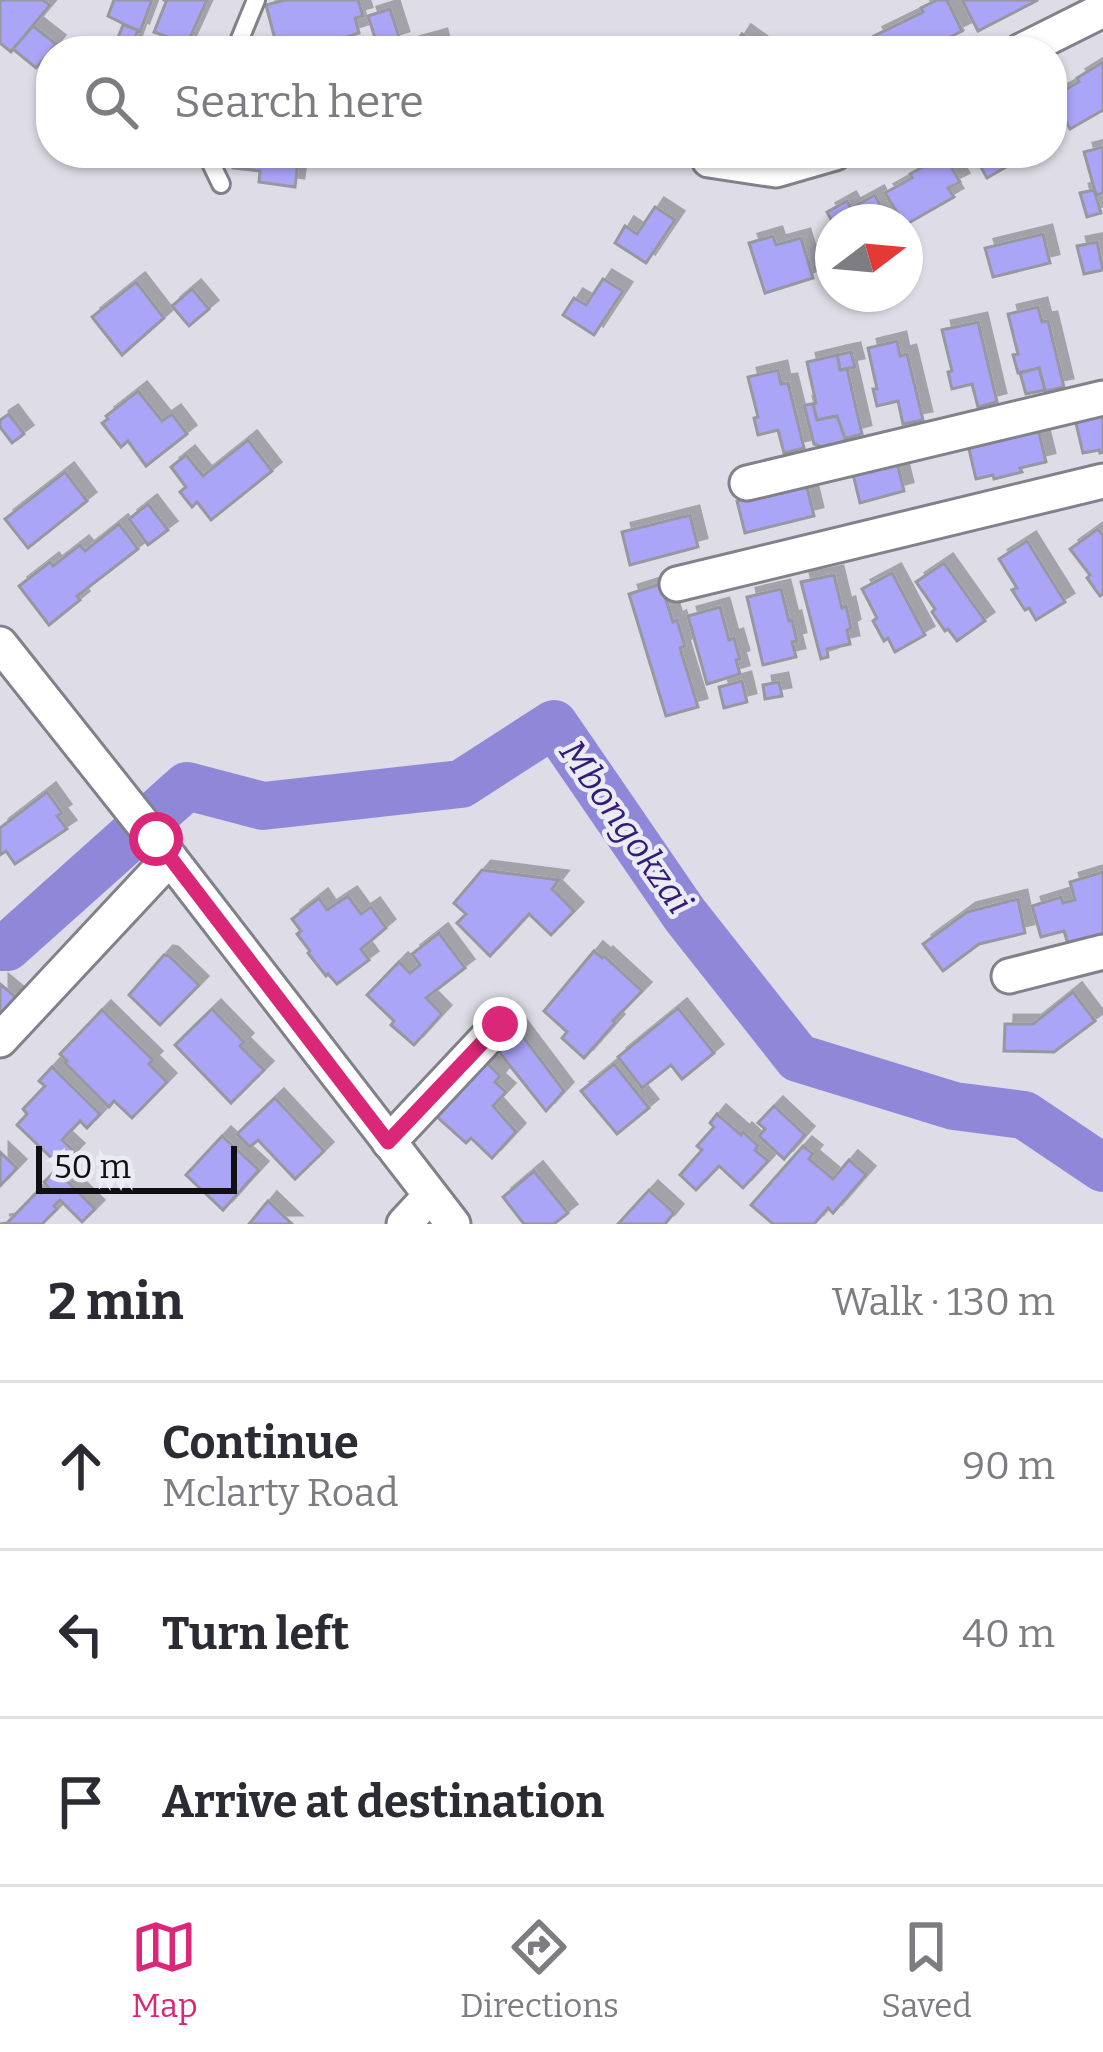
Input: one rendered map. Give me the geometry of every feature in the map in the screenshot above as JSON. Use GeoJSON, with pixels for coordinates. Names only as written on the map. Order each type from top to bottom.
{"type":"FeatureCollection","features":[{"type":"Feature","properties":{"kind":"street"},"geometry":{"type":"LineString","coordinates":[[1052,36],[1103,10]]}},
{"type":"Feature","properties":{"kind":"street"},"geometry":{"type":"LineString","coordinates":[[747,483],[1103,398]]}},
{"type":"Feature","properties":{"kind":"street"},"geometry":{"type":"LineString","coordinates":[[677,584],[1103,481]]}},
{"type":"Feature","properties":{"kind":"street"},"geometry":{"type":"LineString","coordinates":[[0,644],[453,1224]]}},
{"type":"Feature","properties":{"kind":"street"},"geometry":{"type":"LineString","coordinates":[[0,1040],[163,849]]}},
{"type":"Feature","properties":{"kind":"street"},"geometry":{"type":"LineString","coordinates":[[1010,976],[1103,952]]}},
{"type":"Feature","properties":{"kind":"street"},"geometry":{"type":"LineString","coordinates":[[388,1142],[500,1024]]}},
{"type":"Feature","properties":{"kind":"street"},"geometry":{"type":"LineString","coordinates":[[404,1224],[430,1196]]}},
{"type":"Feature","properties":{"kind":"lane"},"geometry":{"type":"LineString","coordinates":[[241,36],[256,0]]}},
{"type":"Feature","properties":{"kind":"lane"},"geometry":{"type":"LineString","coordinates":[[213,168],[221,184]]}},
{"type":"Feature","properties":{"kind":"building"},"geometry":{"type":"Polygon","coordinates":[[[0,0],[43,0],[50,5],[11,52],[0,43],[0,0]]]}},
{"type":"Feature","properties":{"kind":"building"},"geometry":{"type":"Polygon","coordinates":[[[114,0],[152,0],[140,32],[108,16],[114,0]]]}},
{"type":"Feature","properties":{"kind":"building"},"geometry":{"type":"Polygon","coordinates":[[[164,0],[207,0],[191,36],[154,32],[164,0]]]}},
{"type":"Feature","properties":{"kind":"building"},"geometry":{"type":"Polygon","coordinates":[[[285,0],[358,0],[363,16],[355,18],[359,33],[350,36],[274,36],[266,5],[285,0]]]}},
{"type":"Feature","properties":{"kind":"building"},"geometry":{"type":"Polygon","coordinates":[[[947,0],[962,31],[952,36],[874,36],[923,12],[921,8],[947,0]]]}},
{"type":"Feature","properties":{"kind":"building"},"geometry":{"type":"Polygon","coordinates":[[[962,0],[1038,0],[978,31],[962,0]]]}},
{"type":"Feature","properties":{"kind":"building"},"geometry":{"type":"Polygon","coordinates":[[[390,9],[399,36],[374,36],[368,16],[390,9]]]}},
{"type":"Feature","properties":{"kind":"building"},"geometry":{"type":"Polygon","coordinates":[[[123,25],[138,30],[136,36],[119,36],[123,25]]]}},
{"type":"Feature","properties":{"kind":"building"},"geometry":{"type":"Polygon","coordinates":[[[33,26],[46,36],[36,36],[36,68],[13,49],[33,26]]]}},
{"type":"Feature","properties":{"kind":"building"},"geometry":{"type":"Polygon","coordinates":[[[1103,62],[1103,110],[1070,129],[1067,89],[1079,82],[1077,78],[1103,62]]]}},
{"type":"Feature","properties":{"kind":"building"},"geometry":{"type":"Polygon","coordinates":[[[1103,147],[1103,193],[1096,195],[1084,152],[1103,147]]]}},
{"type":"Feature","properties":{"kind":"building"},"geometry":{"type":"Polygon","coordinates":[[[233,168],[297,168],[295,187],[259,182],[260,171],[233,168]]]}},
{"type":"Feature","properties":{"kind":"building"},"geometry":{"type":"Polygon","coordinates":[[[921,168],[952,168],[960,182],[948,188],[954,197],[923,215],[923,204],[892,204],[885,193],[912,178],[910,174],[921,168]]]}},
{"type":"Feature","properties":{"kind":"building"},"geometry":{"type":"Polygon","coordinates":[[[981,168],[1004,168],[987,178],[981,168]]]}},
{"type":"Feature","properties":{"kind":"building"},"geometry":{"type":"Polygon","coordinates":[[[1094,190],[1101,213],[1087,217],[1080,193],[1094,190]]]}},
{"type":"Feature","properties":{"kind":"building"},"geometry":{"type":"Polygon","coordinates":[[[875,195],[880,204],[858,204],[875,195]]]}},
{"type":"Feature","properties":{"kind":"building"},"geometry":{"type":"Polygon","coordinates":[[[655,207],[675,220],[646,263],[615,243],[625,226],[637,234],[655,207]]]}},
{"type":"Feature","properties":{"kind":"building"},"geometry":{"type":"Polygon","coordinates":[[[1043,234],[1050,263],[993,277],[985,248],[1043,234]]]}},
{"type":"Feature","properties":{"kind":"building"},"geometry":{"type":"Polygon","coordinates":[[[773,236],[776,245],[801,238],[813,278],[765,293],[749,243],[773,236]]]}},
{"type":"Feature","properties":{"kind":"building"},"geometry":{"type":"Polygon","coordinates":[[[1097,242],[1103,270],[1084,274],[1077,246],[1097,242]]]}},
{"type":"Feature","properties":{"kind":"building"},"geometry":{"type":"Polygon","coordinates":[[[603,279],[623,291],[594,335],[563,315],[574,298],[586,305],[603,279]]]}},
{"type":"Feature","properties":{"kind":"building"},"geometry":{"type":"Polygon","coordinates":[[[136,282],[164,318],[122,355],[92,317],[136,282]]]}},
{"type":"Feature","properties":{"kind":"building"},"geometry":{"type":"Polygon","coordinates":[[[192,289],[209,309],[189,326],[172,306],[192,289]]]}},
{"type":"Feature","properties":{"kind":"building"},"geometry":{"type":"Polygon","coordinates":[[[1038,307],[1042,322],[1048,321],[1064,387],[1045,391],[1039,368],[1018,373],[1008,314],[1038,307]]]}},
{"type":"Feature","properties":{"kind":"building"},"geometry":{"type":"Polygon","coordinates":[[[978,322],[997,402],[978,407],[972,384],[952,389],[942,330],[978,322]]]}},
{"type":"Feature","properties":{"kind":"building"},"geometry":{"type":"Polygon","coordinates":[[[897,341],[900,356],[907,354],[923,420],[903,424],[898,401],[877,406],[868,348],[897,341]]]}},
{"type":"Feature","properties":{"kind":"building"},"geometry":{"type":"Polygon","coordinates":[[[851,352],[855,367],[840,370],[837,355],[851,352]]]}},
{"type":"Feature","properties":{"kind":"building"},"geometry":{"type":"Polygon","coordinates":[[[837,355],[840,370],[847,369],[862,434],[843,439],[837,416],[817,420],[807,362],[837,355]]]}},
{"type":"Feature","properties":{"kind":"building"},"geometry":{"type":"Polygon","coordinates":[[[1039,368],[1045,390],[1026,394],[1020,373],[1039,368]]]}},
{"type":"Feature","properties":{"kind":"building"},"geometry":{"type":"Polygon","coordinates":[[[778,370],[781,384],[788,383],[804,448],[784,453],[778,430],[758,435],[748,377],[778,370]]]}},
{"type":"Feature","properties":{"kind":"building"},"geometry":{"type":"Polygon","coordinates":[[[138,391],[162,421],[172,414],[187,434],[146,466],[128,441],[121,447],[102,423],[138,391]]]}},
{"type":"Feature","properties":{"kind":"building"},"geometry":{"type":"Polygon","coordinates":[[[813,404],[817,420],[837,416],[846,441],[822,447],[814,444],[804,405],[813,404]]]}},
{"type":"Feature","properties":{"kind":"building"},"geometry":{"type":"Polygon","coordinates":[[[1103,413],[1103,452],[1083,453],[1075,419],[1103,413]]]}},
{"type":"Feature","properties":{"kind":"building"},"geometry":{"type":"Polygon","coordinates":[[[9,414],[24,434],[12,443],[0,427],[0,420],[9,414]]]}},
{"type":"Feature","properties":{"kind":"building"},"geometry":{"type":"Polygon","coordinates":[[[1038,429],[1046,462],[994,479],[993,475],[976,479],[968,445],[1038,429]]]}},
{"type":"Feature","properties":{"kind":"building"},"geometry":{"type":"Polygon","coordinates":[[[248,440],[272,471],[211,520],[197,502],[192,507],[180,492],[186,487],[171,467],[186,455],[203,476],[248,440]]]}},
{"type":"Feature","properties":{"kind":"building"},"geometry":{"type":"Polygon","coordinates":[[[896,458],[904,491],[860,503],[852,470],[896,458]]]}},
{"type":"Feature","properties":{"kind":"building"},"geometry":{"type":"Polygon","coordinates":[[[65,472],[87,501],[28,548],[5,519],[65,472]]]}},
{"type":"Feature","properties":{"kind":"building"},"geometry":{"type":"Polygon","coordinates":[[[805,479],[814,516],[745,533],[737,501],[805,479]]]}},
{"type":"Feature","properties":{"kind":"building"},"geometry":{"type":"Polygon","coordinates":[[[148,504],[168,530],[148,545],[129,519],[148,504]]]}},
{"type":"Feature","properties":{"kind":"building"},"geometry":{"type":"Polygon","coordinates":[[[690,515],[698,547],[630,565],[622,532],[690,515]]]}},
{"type":"Feature","properties":{"kind":"building"},"geometry":{"type":"Polygon","coordinates":[[[119,524],[138,549],[77,596],[80,600],[49,625],[19,586],[80,545],[85,551],[119,524]]]}},
{"type":"Feature","properties":{"kind":"building"},"geometry":{"type":"Polygon","coordinates":[[[1098,529],[1103,536],[1100,596],[1070,549],[1098,529]]]}},
{"type":"Feature","properties":{"kind":"building"},"geometry":{"type":"Polygon","coordinates":[[[1027,541],[1065,602],[1036,620],[1012,590],[1017,588],[999,559],[1027,541]]]}},
{"type":"Feature","properties":{"kind":"building"},"geometry":{"type":"Polygon","coordinates":[[[944,563],[985,621],[957,641],[945,631],[916,582],[944,563]]]}},
{"type":"Feature","properties":{"kind":"building"},"geometry":{"type":"Polygon","coordinates":[[[892,573],[925,635],[895,652],[873,621],[877,618],[862,589],[892,573]]]}},
{"type":"Feature","properties":{"kind":"building"},"geometry":{"type":"Polygon","coordinates":[[[834,575],[842,608],[846,606],[850,644],[827,649],[828,657],[821,659],[801,582],[834,575]]]}},
{"type":"Feature","properties":{"kind":"building"},"geometry":{"type":"Polygon","coordinates":[[[661,584],[685,646],[680,648],[698,707],[666,716],[629,594],[661,584]]]}},
{"type":"Feature","properties":{"kind":"building"},"geometry":{"type":"Polygon","coordinates":[[[781,589],[797,641],[792,642],[796,657],[763,665],[747,597],[781,589]]]}},
{"type":"Feature","properties":{"kind":"building"},"geometry":{"type":"Polygon","coordinates":[[[720,607],[729,640],[734,638],[740,674],[707,684],[688,616],[720,607]]]}},
{"type":"Feature","properties":{"kind":"building"},"geometry":{"type":"Polygon","coordinates":[[[742,681],[747,702],[724,708],[719,687],[742,681]]]}},
{"type":"Feature","properties":{"kind":"building"},"geometry":{"type":"Polygon","coordinates":[[[779,682],[782,696],[765,699],[763,685],[779,682]]]}},
{"type":"Feature","properties":{"kind":"building"},"geometry":{"type":"Polygon","coordinates":[[[47,792],[67,829],[15,864],[6,851],[0,855],[0,828],[47,792]]]}},
{"type":"Feature","properties":{"kind":"building"},"geometry":{"type":"Polygon","coordinates":[[[482,870],[559,880],[552,889],[574,911],[551,935],[529,914],[490,956],[457,923],[466,914],[454,903],[482,870]]]}},
{"type":"Feature","properties":{"kind":"building"},"geometry":{"type":"Polygon","coordinates":[[[1103,872],[1103,934],[1068,944],[1064,931],[1041,937],[1032,906],[1061,897],[1063,903],[1075,900],[1070,882],[1103,872]]]}},
{"type":"Feature","properties":{"kind":"building"},"geometry":{"type":"Polygon","coordinates":[[[348,896],[361,914],[371,907],[386,928],[361,949],[369,960],[337,984],[308,953],[292,919],[319,898],[327,910],[348,896]]]}},
{"type":"Feature","properties":{"kind":"building"},"geometry":{"type":"Polygon","coordinates":[[[1018,899],[1025,933],[979,944],[943,971],[923,944],[967,912],[1018,899]]]}},
{"type":"Feature","properties":{"kind":"building"},"geometry":{"type":"Polygon","coordinates":[[[439,933],[465,968],[426,998],[442,1014],[414,1045],[367,995],[399,962],[410,973],[420,965],[412,954],[439,933]]]}},
{"type":"Feature","properties":{"kind":"building"},"geometry":{"type":"Polygon","coordinates":[[[594,951],[642,991],[584,1058],[562,1038],[567,1032],[544,1011],[594,951]]]}},
{"type":"Feature","properties":{"kind":"building"},"geometry":{"type":"Polygon","coordinates":[[[164,955],[199,985],[160,1025],[129,995],[164,955]]]}},
{"type":"Feature","properties":{"kind":"building"},"geometry":{"type":"Polygon","coordinates":[[[0,984],[18,999],[0,1018],[0,984]]]}},
{"type":"Feature","properties":{"kind":"building"},"geometry":{"type":"Polygon","coordinates":[[[1073,992],[1095,1021],[1054,1052],[1004,1051],[1005,1024],[1033,1024],[1073,992]]]}},
{"type":"Feature","properties":{"kind":"building"},"geometry":{"type":"Polygon","coordinates":[[[678,1008],[714,1053],[682,1079],[671,1065],[642,1088],[618,1057],[678,1008]]]}},
{"type":"Feature","properties":{"kind":"building"},"geometry":{"type":"Polygon","coordinates":[[[212,1009],[264,1070],[231,1103],[175,1045],[212,1009]]]}},
{"type":"Feature","properties":{"kind":"building"},"geometry":{"type":"Polygon","coordinates":[[[102,1010],[153,1060],[149,1064],[167,1082],[132,1118],[114,1101],[109,1107],[60,1054],[102,1010]]]}},
{"type":"Feature","properties":{"kind":"building"},"geometry":{"type":"Polygon","coordinates":[[[512,1022],[564,1091],[546,1111],[492,1043],[512,1022]]]}},
{"type":"Feature","properties":{"kind":"building"},"geometry":{"type":"Polygon","coordinates":[[[486,1062],[500,1076],[495,1082],[506,1092],[493,1106],[516,1132],[492,1158],[471,1138],[466,1143],[436,1116],[486,1062]]]}},
{"type":"Feature","properties":{"kind":"building"},"geometry":{"type":"Polygon","coordinates":[[[614,1064],[649,1108],[617,1134],[581,1091],[614,1064]]]}},
{"type":"Feature","properties":{"kind":"building"},"geometry":{"type":"Polygon","coordinates":[[[52,1067],[100,1114],[87,1128],[80,1121],[62,1140],[75,1152],[61,1167],[17,1125],[27,1114],[23,1109],[45,1086],[39,1081],[52,1067]]]}},
{"type":"Feature","properties":{"kind":"building"},"geometry":{"type":"Polygon","coordinates":[[[275,1098],[324,1151],[295,1179],[258,1140],[250,1147],[237,1134],[275,1098]]]}},
{"type":"Feature","properties":{"kind":"building"},"geometry":{"type":"Polygon","coordinates":[[[774,1106],[805,1135],[784,1159],[759,1136],[765,1129],[758,1123],[774,1106]]]}},
{"type":"Feature","properties":{"kind":"building"},"geometry":{"type":"Polygon","coordinates":[[[717,1114],[741,1135],[743,1132],[768,1161],[743,1188],[719,1166],[696,1190],[680,1175],[702,1150],[697,1146],[714,1127],[710,1123],[717,1114]]]}},
{"type":"Feature","properties":{"kind":"building"},"geometry":{"type":"Polygon","coordinates":[[[222,1136],[259,1170],[223,1210],[186,1175],[222,1136]]]}},
{"type":"Feature","properties":{"kind":"building"},"geometry":{"type":"Polygon","coordinates":[[[803,1146],[813,1154],[809,1159],[833,1179],[849,1160],[866,1175],[833,1213],[828,1208],[814,1224],[773,1224],[751,1205],[803,1146]]]}},
{"type":"Feature","properties":{"kind":"building"},"geometry":{"type":"Polygon","coordinates":[[[0,1152],[17,1168],[0,1186],[0,1152]]]}},
{"type":"Feature","properties":{"kind":"building"},"geometry":{"type":"Polygon","coordinates":[[[56,1170],[95,1209],[82,1222],[60,1200],[42,1224],[0,1224],[48,1187],[44,1182],[56,1170]]]}},
{"type":"Feature","properties":{"kind":"building"},"geometry":{"type":"Polygon","coordinates":[[[534,1171],[568,1213],[554,1224],[524,1224],[503,1197],[534,1171]]]}},
{"type":"Feature","properties":{"kind":"building"},"geometry":{"type":"Polygon","coordinates":[[[649,1190],[674,1213],[665,1224],[618,1224],[649,1190]]]}},
{"type":"Feature","properties":{"kind":"building"},"geometry":{"type":"Polygon","coordinates":[[[268,1201],[292,1224],[249,1224],[268,1201]]]}},
{"type":"Feature","properties":{"kind":"waterway","name":"Mbongokzai"},"geometry":{"type":"LineString","coordinates":[[0,947],[7,947],[187,786],[263,806],[461,784],[554,724],[685,915],[798,1058],[954,1106],[1024,1115],[1103,1168]]}},
{"type":"Feature","properties":{"kind":"route"},"geometry":{"type":"LineString","coordinates":[[156,839],[388,1142],[500,1024]]}}]}
